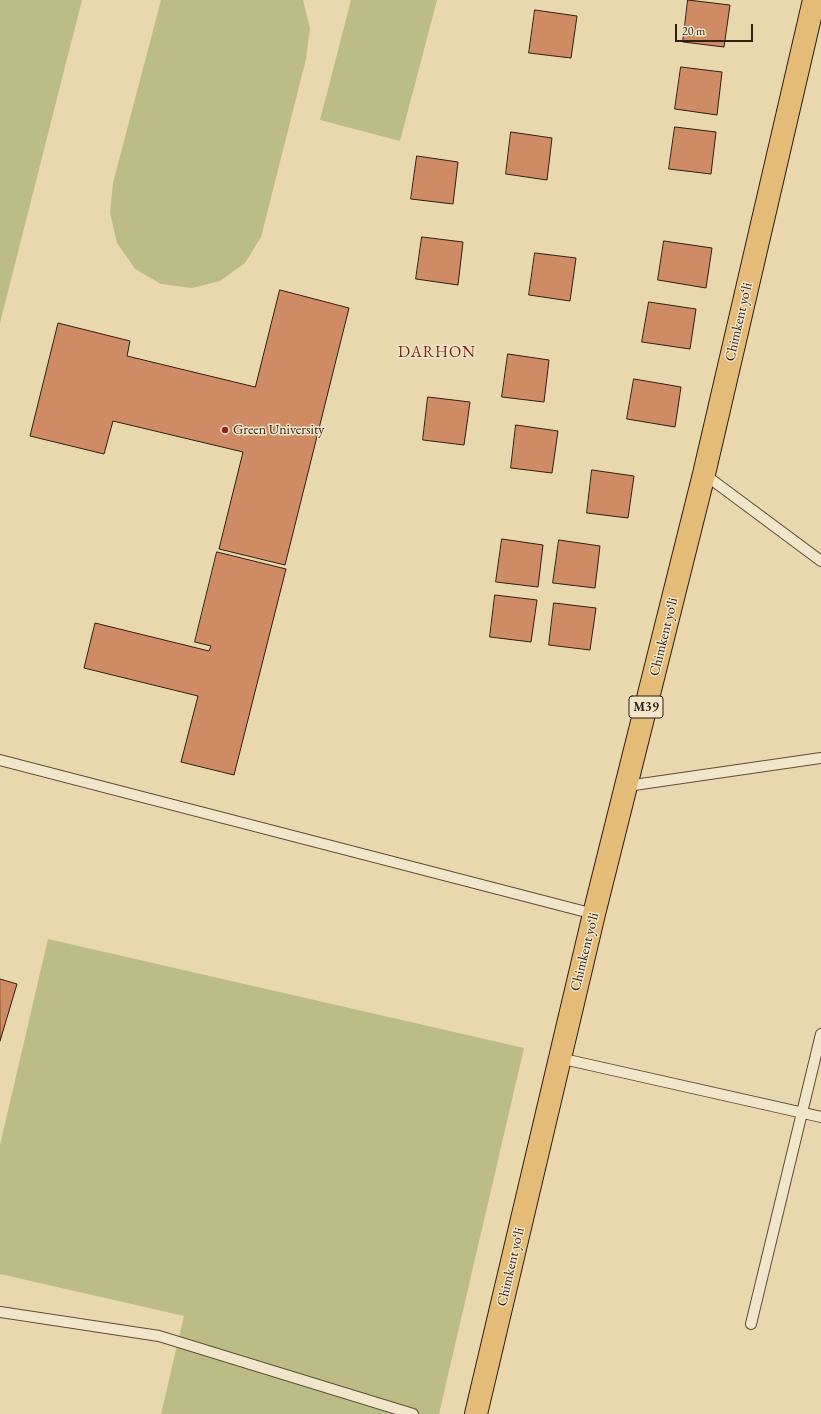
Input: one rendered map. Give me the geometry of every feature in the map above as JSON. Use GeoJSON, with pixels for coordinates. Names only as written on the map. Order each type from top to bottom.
{"type":"FeatureCollection","features":[{"type":"Feature","properties":{"kind":"highway","name":"Chimkent yo‘li"},"geometry":{"type":"LineString","coordinates":[[476,1414],[559,1058],[704,474],[814,0]]}},
{"type":"Feature","properties":{"kind":"lane"},"geometry":{"type":"LineString","coordinates":[[704,474],[821,561]]}},
{"type":"Feature","properties":{"kind":"lane"},"geometry":{"type":"LineString","coordinates":[[627,786],[821,758]]}},
{"type":"Feature","properties":{"kind":"lane"},"geometry":{"type":"LineString","coordinates":[[0,760],[594,914]]}},
{"type":"Feature","properties":{"kind":"lane"},"geometry":{"type":"LineString","coordinates":[[751,1324],[821,1034]]}},
{"type":"Feature","properties":{"kind":"lane"},"geometry":{"type":"LineString","coordinates":[[559,1058],[821,1117]]}},
{"type":"Feature","properties":{"kind":"lane"},"geometry":{"type":"LineString","coordinates":[[0,1312],[159,1336],[413,1414]]}},
{"type":"Feature","properties":{"kind":"green space"},"geometry":{"type":"Polygon","coordinates":[[[0,0],[82,0],[0,323],[0,0]]]}},
{"type":"Feature","properties":{"kind":"green space"},"geometry":{"type":"Polygon","coordinates":[[[161,0],[303,0],[310,28],[306,59],[261,237],[245,263],[220,281],[192,288],[161,284],[135,269],[117,243],[110,213],[113,183],[161,0]]]}},
{"type":"Feature","properties":{"kind":"green space"},"geometry":{"type":"Polygon","coordinates":[[[351,0],[437,0],[400,141],[320,120],[351,0]]]}},
{"type":"Feature","properties":{"kind":"green space"},"geometry":{"type":"Polygon","coordinates":[[[48,939],[524,1048],[439,1414],[161,1414],[184,1316],[0,1274],[0,1145],[48,939]]]}},
{"type":"Feature","properties":{"kind":"building"},"geometry":{"type":"Polygon","coordinates":[[[688,0],[730,5],[724,47],[683,42],[688,0]]]}},
{"type":"Feature","properties":{"kind":"building"},"geometry":{"type":"Polygon","coordinates":[[[535,10],[577,16],[571,58],[529,53],[535,10]]]}},
{"type":"Feature","properties":{"kind":"building"},"geometry":{"type":"Polygon","coordinates":[[[681,67],[722,72],[717,115],[675,109],[681,67]]]}},
{"type":"Feature","properties":{"kind":"building"},"geometry":{"type":"Polygon","coordinates":[[[675,127],[716,132],[711,174],[669,169],[675,127]]]}},
{"type":"Feature","properties":{"kind":"building"},"geometry":{"type":"Polygon","coordinates":[[[511,132],[552,138],[547,180],[506,174],[511,132]]]}},
{"type":"Feature","properties":{"kind":"building"},"geometry":{"type":"Polygon","coordinates":[[[417,156],[458,162],[453,204],[411,199],[417,156]]]}},
{"type":"Feature","properties":{"kind":"building"},"geometry":{"type":"Polygon","coordinates":[[[422,237],[463,242],[458,285],[416,279],[422,237]]]}},
{"type":"Feature","properties":{"kind":"building"},"geometry":{"type":"Polygon","coordinates":[[[664,241],[712,248],[706,288],[658,280],[664,241]]]}},
{"type":"Feature","properties":{"kind":"building"},"geometry":{"type":"Polygon","coordinates":[[[535,253],[576,258],[570,301],[529,295],[535,253]]]}},
{"type":"Feature","properties":{"kind":"building"},"geometry":{"type":"Polygon","coordinates":[[[280,290],[349,308],[285,565],[219,549],[243,452],[113,421],[104,454],[30,436],[58,323],[130,341],[127,356],[255,387],[280,290]]]}},
{"type":"Feature","properties":{"kind":"building"},"geometry":{"type":"Polygon","coordinates":[[[649,302],[696,309],[690,349],[642,342],[649,302]]]}},
{"type":"Feature","properties":{"kind":"building"},"geometry":{"type":"Polygon","coordinates":[[[508,354],[549,360],[544,402],[502,397],[508,354]]]}},
{"type":"Feature","properties":{"kind":"building"},"geometry":{"type":"Polygon","coordinates":[[[634,379],[681,387],[675,427],[627,419],[634,379]]]}},
{"type":"Feature","properties":{"kind":"building"},"geometry":{"type":"Polygon","coordinates":[[[428,397],[470,402],[464,445],[423,440],[428,397]]]}},
{"type":"Feature","properties":{"kind":"building"},"geometry":{"type":"Polygon","coordinates":[[[516,425],[558,431],[552,473],[511,468],[516,425]]]}},
{"type":"Feature","properties":{"kind":"building"},"geometry":{"type":"Polygon","coordinates":[[[592,470],[634,476],[628,518],[587,513],[592,470]]]}},
{"type":"Feature","properties":{"kind":"building"},"geometry":{"type":"Polygon","coordinates":[[[502,539],[543,545],[538,587],[496,582],[502,539]]]}},
{"type":"Feature","properties":{"kind":"building"},"geometry":{"type":"Polygon","coordinates":[[[559,540],[600,546],[595,588],[553,583],[559,540]]]}},
{"type":"Feature","properties":{"kind":"building"},"geometry":{"type":"Polygon","coordinates":[[[217,552],[286,569],[234,775],[181,762],[198,696],[84,668],[95,623],[209,651],[211,646],[195,642],[217,552]]]}},
{"type":"Feature","properties":{"kind":"building"},"geometry":{"type":"Polygon","coordinates":[[[495,595],[537,600],[531,642],[490,637],[495,595]]]}},
{"type":"Feature","properties":{"kind":"building"},"geometry":{"type":"Polygon","coordinates":[[[554,603],[596,608],[590,650],[549,645],[554,603]]]}},
{"type":"Feature","properties":{"kind":"building"},"geometry":{"type":"Polygon","coordinates":[[[0,979],[17,984],[0,1041],[0,979]]]}},
{"type":"Feature","properties":{"kind":"place","name":"Green University"},"geometry":{"type":"Point","coordinates":[225,430]}},
{"type":"Feature","properties":{"kind":"district","name":"DARHON"},"geometry":{"type":"Point","coordinates":[437,353]}}]}
